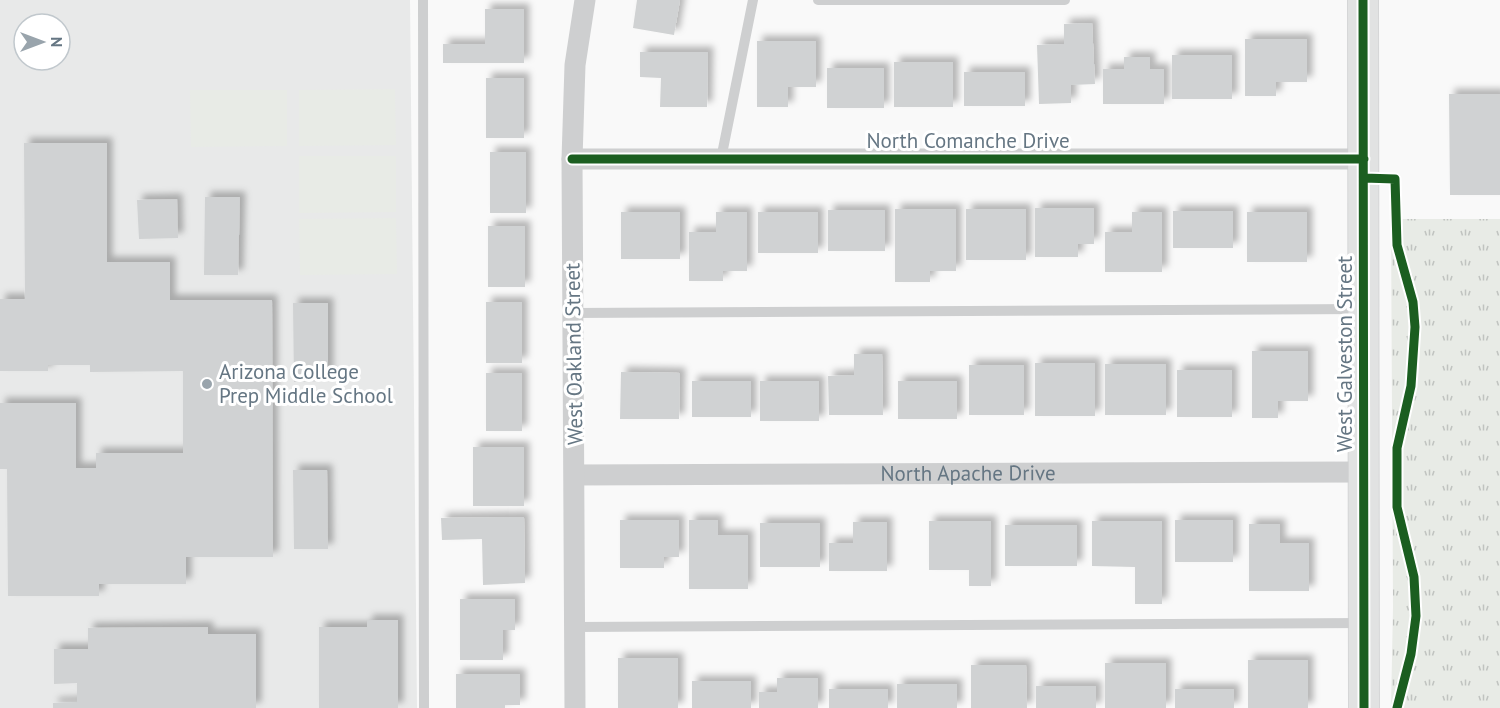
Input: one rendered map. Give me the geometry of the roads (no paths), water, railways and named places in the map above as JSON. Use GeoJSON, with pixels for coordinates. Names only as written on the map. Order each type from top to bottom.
{"type":"FeatureCollection","features":[{"type":"Feature","properties":{"kind":"street","name":"West Oakland Street"},"geometry":{"type":"LineString","coordinates":[[575,708],[572,159],[575,65],[585,0]]}},
{"type":"Feature","properties":{"kind":"street","name":"West Galveston Street"},"geometry":{"type":"LineString","coordinates":[[1363,0],[1364,708]]}},
{"type":"Feature","properties":{"kind":"street","name":"North Comanche Drive"},"geometry":{"type":"LineString","coordinates":[[572,159],[1364,159]]}},
{"type":"Feature","properties":{"kind":"street","name":"North Apache Drive"},"geometry":{"type":"LineString","coordinates":[[575,475],[1362,472]]}},
{"type":"Feature","properties":{"kind":"lane"},"geometry":{"type":"LineString","coordinates":[[423,0],[424,708]]}},
{"type":"Feature","properties":{"kind":"lane"},"geometry":{"type":"LineString","coordinates":[[721,159],[753,0]]}},
{"type":"Feature","properties":{"kind":"lane"},"geometry":{"type":"LineString","coordinates":[[818,0],[1065,0]]}},
{"type":"Feature","properties":{"kind":"lane"},"geometry":{"type":"LineString","coordinates":[[573,313],[1363,309]]}},
{"type":"Feature","properties":{"kind":"lane"},"geometry":{"type":"LineString","coordinates":[[575,627],[1363,623]]}},
{"type":"Feature","properties":{"kind":"place","name":"Arizona College Prep Middle School"},"geometry":{"type":"Point","coordinates":[207,384]}}]}
